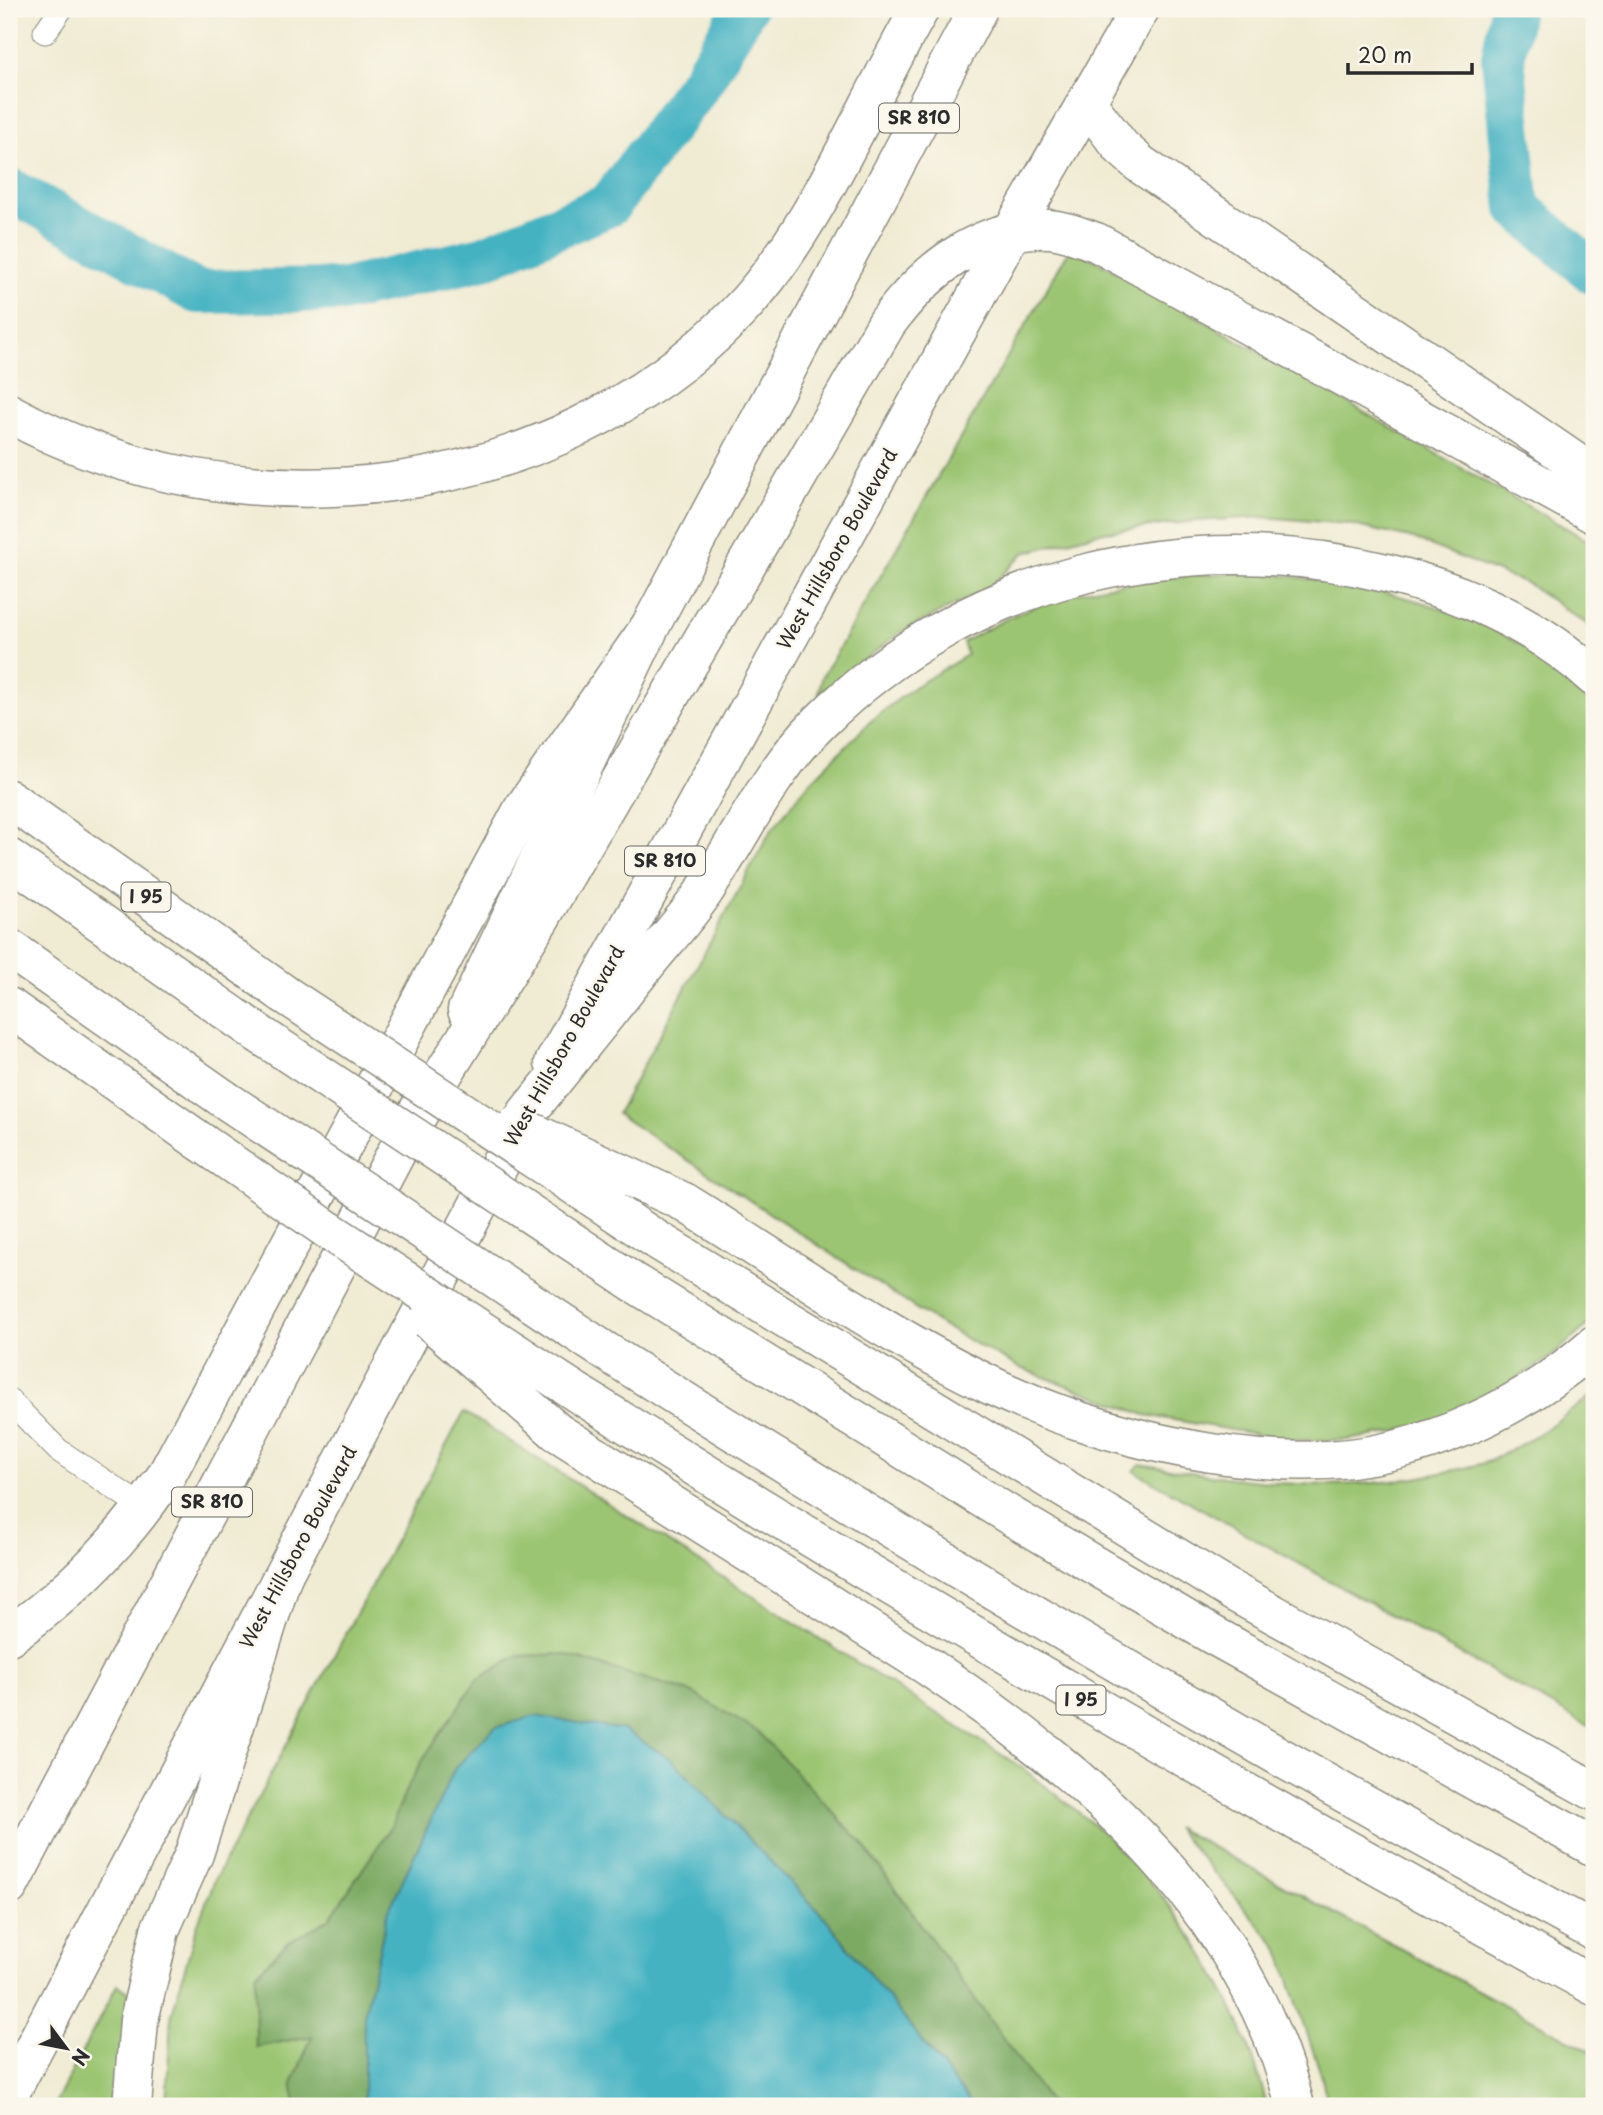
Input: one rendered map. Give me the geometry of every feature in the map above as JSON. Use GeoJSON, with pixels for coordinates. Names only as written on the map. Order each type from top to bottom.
{"type":"FeatureCollection","features":[{"type":"Feature","properties":{"kind":"main road"},"geometry":{"type":"LineString","coordinates":[[9,412],[74,444],[130,462],[265,488],[355,487],[446,473],[527,450],[641,392],[675,369],[738,313],[785,253],[920,9]]}},
{"type":"Feature","properties":{"kind":"main road","name":"SR 810"},"geometry":{"type":"LineString","coordinates":[[9,1886],[416,1118],[651,625],[978,9]]}},
{"type":"Feature","properties":{"kind":"main road","name":"West Hillsboro Boulevard"},"geometry":{"type":"LineString","coordinates":[[9,2095],[526,1114],[1010,235],[1140,9]]}},
{"type":"Feature","properties":{"kind":"main road"},"geometry":{"type":"LineString","coordinates":[[1086,102],[1121,147],[1140,164],[1594,475]]}},
{"type":"Feature","properties":{"kind":"main road"},"geometry":{"type":"LineString","coordinates":[[416,1118],[540,919],[887,323],[909,292],[943,262],[968,248],[1010,235],[1051,229],[1096,242],[1594,514]]}},
{"type":"Feature","properties":{"kind":"main road"},"geometry":{"type":"LineString","coordinates":[[526,1114],[702,894],[767,786],[820,721],[884,668],[978,610],[1072,577],[1157,559],[1198,554],[1286,555],[1365,568],[1469,599],[1532,632],[1594,677]]}},
{"type":"Feature","properties":{"kind":"main road"},"geometry":{"type":"LineString","coordinates":[[9,1636],[91,1570],[144,1508],[189,1437],[523,809],[651,625]]}},
{"type":"Feature","properties":{"kind":"main road","name":"I 95"},"geometry":{"type":"LineString","coordinates":[[9,799],[284,994],[657,1240],[1232,1591],[1594,1791]]}},
{"type":"Feature","properties":{"kind":"main road"},"geometry":{"type":"LineString","coordinates":[[9,858],[259,1034],[636,1284],[999,1509],[1176,1613],[1594,1847]]}},
{"type":"Feature","properties":{"kind":"main road"},"geometry":{"type":"LineString","coordinates":[[9,948],[224,1099],[605,1351],[944,1563],[1117,1664],[1594,1931]]}},
{"type":"Feature","properties":{"kind":"main road","name":"I 95"},"geometry":{"type":"LineString","coordinates":[[9,1007],[328,1230],[718,1483],[1107,1715],[1303,1828],[1594,1986]]}},
{"type":"Feature","properties":{"kind":"main road"},"geometry":{"type":"LineString","coordinates":[[404,1073],[684,1202],[907,1340],[990,1385],[1120,1433],[1211,1453],[1305,1459],[1392,1451],[1445,1434],[1503,1408],[1543,1385],[1594,1345]]}},
{"type":"Feature","properties":{"kind":"main road"},"geometry":{"type":"LineString","coordinates":[[328,1230],[557,1432],[929,1667],[987,1707],[1080,1780],[1158,1856],[1220,1934],[1267,2018],[1284,2061],[1295,2106]]}},
{"type":"Feature","properties":{"kind":"main road"},"geometry":{"type":"LineString","coordinates":[[132,2106],[139,2020],[160,1930],[194,1854],[282,1578]]}},
{"type":"Feature","properties":{"kind":"lane"},"geometry":{"type":"LineString","coordinates":[[45,32],[61,9]]}},
{"type":"Feature","properties":{"kind":"lane"},"geometry":{"type":"LineString","coordinates":[[9,1400],[58,1450],[144,1508]]}},
{"type":"Feature","properties":{"kind":"green space"},"geometry":{"type":"Polygon","coordinates":[[[1068,252],[1083,254],[1124,275],[1594,544],[1594,629],[1528,584],[1414,539],[1348,524],[1262,517],[1196,521],[1097,533],[1024,553],[989,588],[901,632],[819,694],[821,679],[1068,252]]]}},
{"type":"Feature","properties":{"kind":"green space"},"geometry":{"type":"Polygon","coordinates":[[[1249,572],[1373,590],[1453,612],[1528,649],[1562,673],[1594,701],[1594,1320],[1548,1359],[1461,1413],[1395,1432],[1348,1440],[1291,1440],[1145,1415],[1018,1367],[941,1325],[617,1114],[770,832],[809,783],[873,719],[914,687],[967,655],[963,642],[1021,612],[1076,593],[1104,587],[1162,578],[1249,572]]]}},
{"type":"Feature","properties":{"kind":"green space"},"geometry":{"type":"Polygon","coordinates":[[[1594,1394],[1594,1729],[1134,1471],[1140,1464],[1293,1484],[1330,1485],[1407,1479],[1475,1466],[1492,1460],[1532,1438],[1594,1394]]]}},
{"type":"Feature","properties":{"kind":"green space"},"geometry":{"type":"Polygon","coordinates":[[[464,1412],[1021,1767],[1094,1825],[1133,1862],[1184,1925],[1206,1958],[1242,2030],[1267,2106],[973,2106],[826,1919],[364,2016],[364,2106],[166,2106],[171,2017],[197,1926],[216,1877],[464,1412]]]}},
{"type":"Feature","properties":{"kind":"green space"},"geometry":{"type":"Polygon","coordinates":[[[563,1654],[693,1693],[758,1732],[862,1843],[1052,2106],[973,2106],[826,1919],[672,1760],[624,1730],[455,1768],[388,1912],[364,2016],[364,2106],[297,2106],[292,2084],[312,2036],[256,2047],[255,1975],[288,1942],[329,1919],[391,1827],[406,1790],[423,1759],[476,1681],[516,1656],[563,1654]]]}},
{"type":"Feature","properties":{"kind":"green space"},"geometry":{"type":"Polygon","coordinates":[[[1175,1827],[1594,2053],[1594,2106],[1327,2106],[1322,2077],[1278,1947],[1175,1827]]]}},
{"type":"Feature","properties":{"kind":"green space"},"geometry":{"type":"Polygon","coordinates":[[[117,1985],[129,1992],[113,2106],[54,2106],[117,1985]]]}},
{"type":"Feature","properties":{"kind":"water"},"geometry":{"type":"Polygon","coordinates":[[[535,1716],[624,1730],[672,1760],[826,1919],[973,2106],[364,2106],[364,2016],[388,1912],[455,1768],[494,1728],[535,1716]]]}},
{"type":"Feature","properties":{"kind":"waterway"},"geometry":{"type":"LineString","coordinates":[[9,189],[197,292],[345,290],[483,258],[609,205],[701,82],[744,9]]}},
{"type":"Feature","properties":{"kind":"waterway"},"geometry":{"type":"LineString","coordinates":[[1512,9],[1503,58],[1518,208],[1594,273]]}}]}
